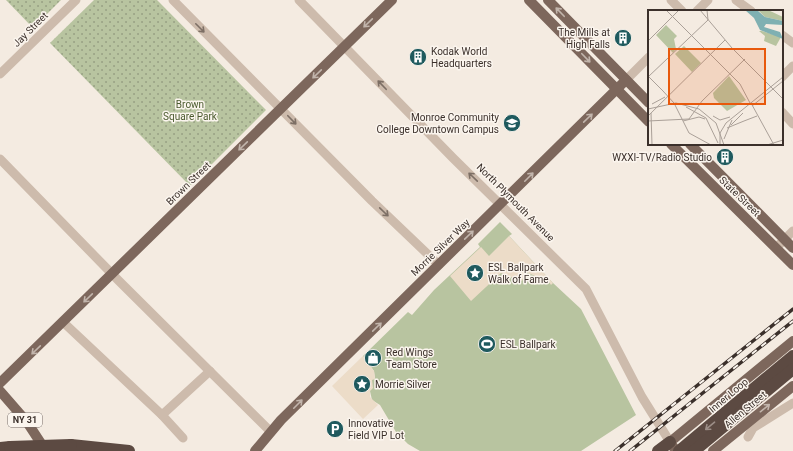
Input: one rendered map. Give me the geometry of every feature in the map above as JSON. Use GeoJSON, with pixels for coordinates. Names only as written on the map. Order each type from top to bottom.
{"type":"FeatureCollection","features":[{"type":"Feature","properties":{"kind":"highway","name":"Inner Loop"},"geometry":{"type":"LineString","coordinates":[[696,445],[793,356]]}},
{"type":"Feature","properties":{"kind":"highway","name":"Inner Loop"},"geometry":{"type":"LineString","coordinates":[[658,451],[696,445],[793,369]]}},
{"type":"Feature","properties":{"kind":"highway"},"geometry":{"type":"LineString","coordinates":[[5,448],[71,446],[129,451]]}},
{"type":"Feature","properties":{"kind":"main road","name":"Brown Street"},"geometry":{"type":"LineString","coordinates":[[0,383],[392,0]]}},
{"type":"Feature","properties":{"kind":"main road"},"geometry":{"type":"LineString","coordinates":[[529,0],[648,121]]}},
{"type":"Feature","properties":{"kind":"main road"},"geometry":{"type":"LineString","coordinates":[[548,0],[648,102]]}},
{"type":"Feature","properties":{"kind":"main road","name":"Morrie Silver Way"},"geometry":{"type":"LineString","coordinates":[[255,451],[271,432],[626,80]]}},
{"type":"Feature","properties":{"kind":"main road","name":"State Street"},"geometry":{"type":"LineString","coordinates":[[672,145],[793,265]]}},
{"type":"Feature","properties":{"kind":"main road","name":"State Street"},"geometry":{"type":"LineString","coordinates":[[691,145],[793,248]]}},
{"type":"Feature","properties":{"kind":"main road"},"geometry":{"type":"LineString","coordinates":[[675,448],[793,340]]}},
{"type":"Feature","properties":{"kind":"main road","name":"Allen Street"},"geometry":{"type":"LineString","coordinates":[[713,451],[793,386]]}},
{"type":"Feature","properties":{"kind":"main road","name":"NY 31"},"geometry":{"type":"LineString","coordinates":[[0,391],[27,422],[46,451]]}},
{"type":"Feature","properties":{"kind":"street","name":"Jay Street"},"geometry":{"type":"LineString","coordinates":[[0,74],[76,0]]}},
{"type":"Feature","properties":{"kind":"street"},"geometry":{"type":"LineString","coordinates":[[173,0],[372,201],[439,265]]}},
{"type":"Feature","properties":{"kind":"street","name":"North Plymouth Avenue"},"geometry":{"type":"LineString","coordinates":[[299,0],[586,289],[642,397],[675,448]]}},
{"type":"Feature","properties":{"kind":"street"},"geometry":{"type":"LineString","coordinates":[[671,0],[681,10]]}},
{"type":"Feature","properties":{"kind":"street"},"geometry":{"type":"LineString","coordinates":[[698,10],[708,0]]}},
{"type":"Feature","properties":{"kind":"street"},"geometry":{"type":"LineString","coordinates":[[736,0],[750,10]]}},
{"type":"Feature","properties":{"kind":"street"},"geometry":{"type":"LineString","coordinates":[[783,36],[793,43]]}},
{"type":"Feature","properties":{"kind":"street"},"geometry":{"type":"LineString","coordinates":[[626,80],[648,58]]}},
{"type":"Feature","properties":{"kind":"street"},"geometry":{"type":"LineString","coordinates":[[783,76],[793,66]]}},
{"type":"Feature","properties":{"kind":"street"},"geometry":{"type":"LineString","coordinates":[[783,113],[793,124]]}},
{"type":"Feature","properties":{"kind":"street"},"geometry":{"type":"LineString","coordinates":[[0,159],[112,274],[271,432]]}},
{"type":"Feature","properties":{"kind":"street"},"geometry":{"type":"LineString","coordinates":[[776,248],[793,231]]}},
{"type":"Feature","properties":{"kind":"street"},"geometry":{"type":"LineString","coordinates":[[64,322],[162,415],[183,438]]}},
{"type":"Feature","properties":{"kind":"street"},"geometry":{"type":"LineString","coordinates":[[162,415],[210,371]]}},
{"type":"Feature","properties":{"kind":"street","name":"Allen Street"},"geometry":{"type":"LineString","coordinates":[[748,437],[753,428],[793,403]]}},
{"type":"Feature","properties":{"kind":"green space"},"geometry":{"type":"Polygon","coordinates":[[[6,0],[61,0],[33,28],[6,0]]]}},
{"type":"Feature","properties":{"kind":"green space","name":"Brown Square Park"},"geometry":{"type":"Polygon","coordinates":[[[94,0],[157,0],[266,110],[190,186],[50,43],[94,0]]]}},
{"type":"Feature","properties":{"kind":"green space","name":"ESL Ballpark"},"geometry":{"type":"Polygon","coordinates":[[[500,222],[512,234],[509,236],[553,283],[581,309],[636,415],[581,451],[420,451],[408,444],[396,432],[380,405],[372,400],[370,391],[371,379],[375,378],[374,371],[363,356],[408,312],[412,315],[434,290],[480,247],[478,244],[500,222]]]}},
{"type":"Feature","properties":{"kind":"shaded area"},"geometry":{"type":"Polygon","coordinates":[[[509,236],[553,283],[551,285],[549,282],[526,272],[522,281],[501,273],[471,301],[450,276],[481,247],[489,256],[509,236]]]}},
{"type":"Feature","properties":{"kind":"shaded area"},"geometry":{"type":"Polygon","coordinates":[[[363,356],[374,371],[375,379],[372,380],[373,388],[370,391],[370,397],[378,405],[363,419],[332,386],[363,356]]]}},
{"type":"Feature","properties":{"kind":"railway"},"geometry":{"type":"LineString","coordinates":[[615,451],[793,309]]}},
{"type":"Feature","properties":{"kind":"railway"},"geometry":{"type":"LineString","coordinates":[[630,451],[793,321]]}},
{"type":"Feature","properties":{"kind":"place","name":"The Mills at High Falls"},"geometry":{"type":"Point","coordinates":[623,38]}},
{"type":"Feature","properties":{"kind":"place","name":"Kodak World Headquarters"},"geometry":{"type":"Point","coordinates":[418,57]}},
{"type":"Feature","properties":{"kind":"place","name":"Monroe Community College Downtown Campus"},"geometry":{"type":"Point","coordinates":[512,123]}},
{"type":"Feature","properties":{"kind":"place","name":"WXXI-TV/Radio Studio"},"geometry":{"type":"Point","coordinates":[725,157]}},
{"type":"Feature","properties":{"kind":"place","name":"ESL Ballpark Walk of Fame"},"geometry":{"type":"Point","coordinates":[475,273]}},
{"type":"Feature","properties":{"kind":"place","name":"ESL Ballpark"},"geometry":{"type":"Point","coordinates":[487,344]}},
{"type":"Feature","properties":{"kind":"place","name":"Red Wings Team Store"},"geometry":{"type":"Point","coordinates":[373,358]}},
{"type":"Feature","properties":{"kind":"place","name":"Morrie Silver"},"geometry":{"type":"Point","coordinates":[362,384]}},
{"type":"Feature","properties":{"kind":"place","name":"Innovative Field VIP Lot"},"geometry":{"type":"Point","coordinates":[335,429]}}]}
